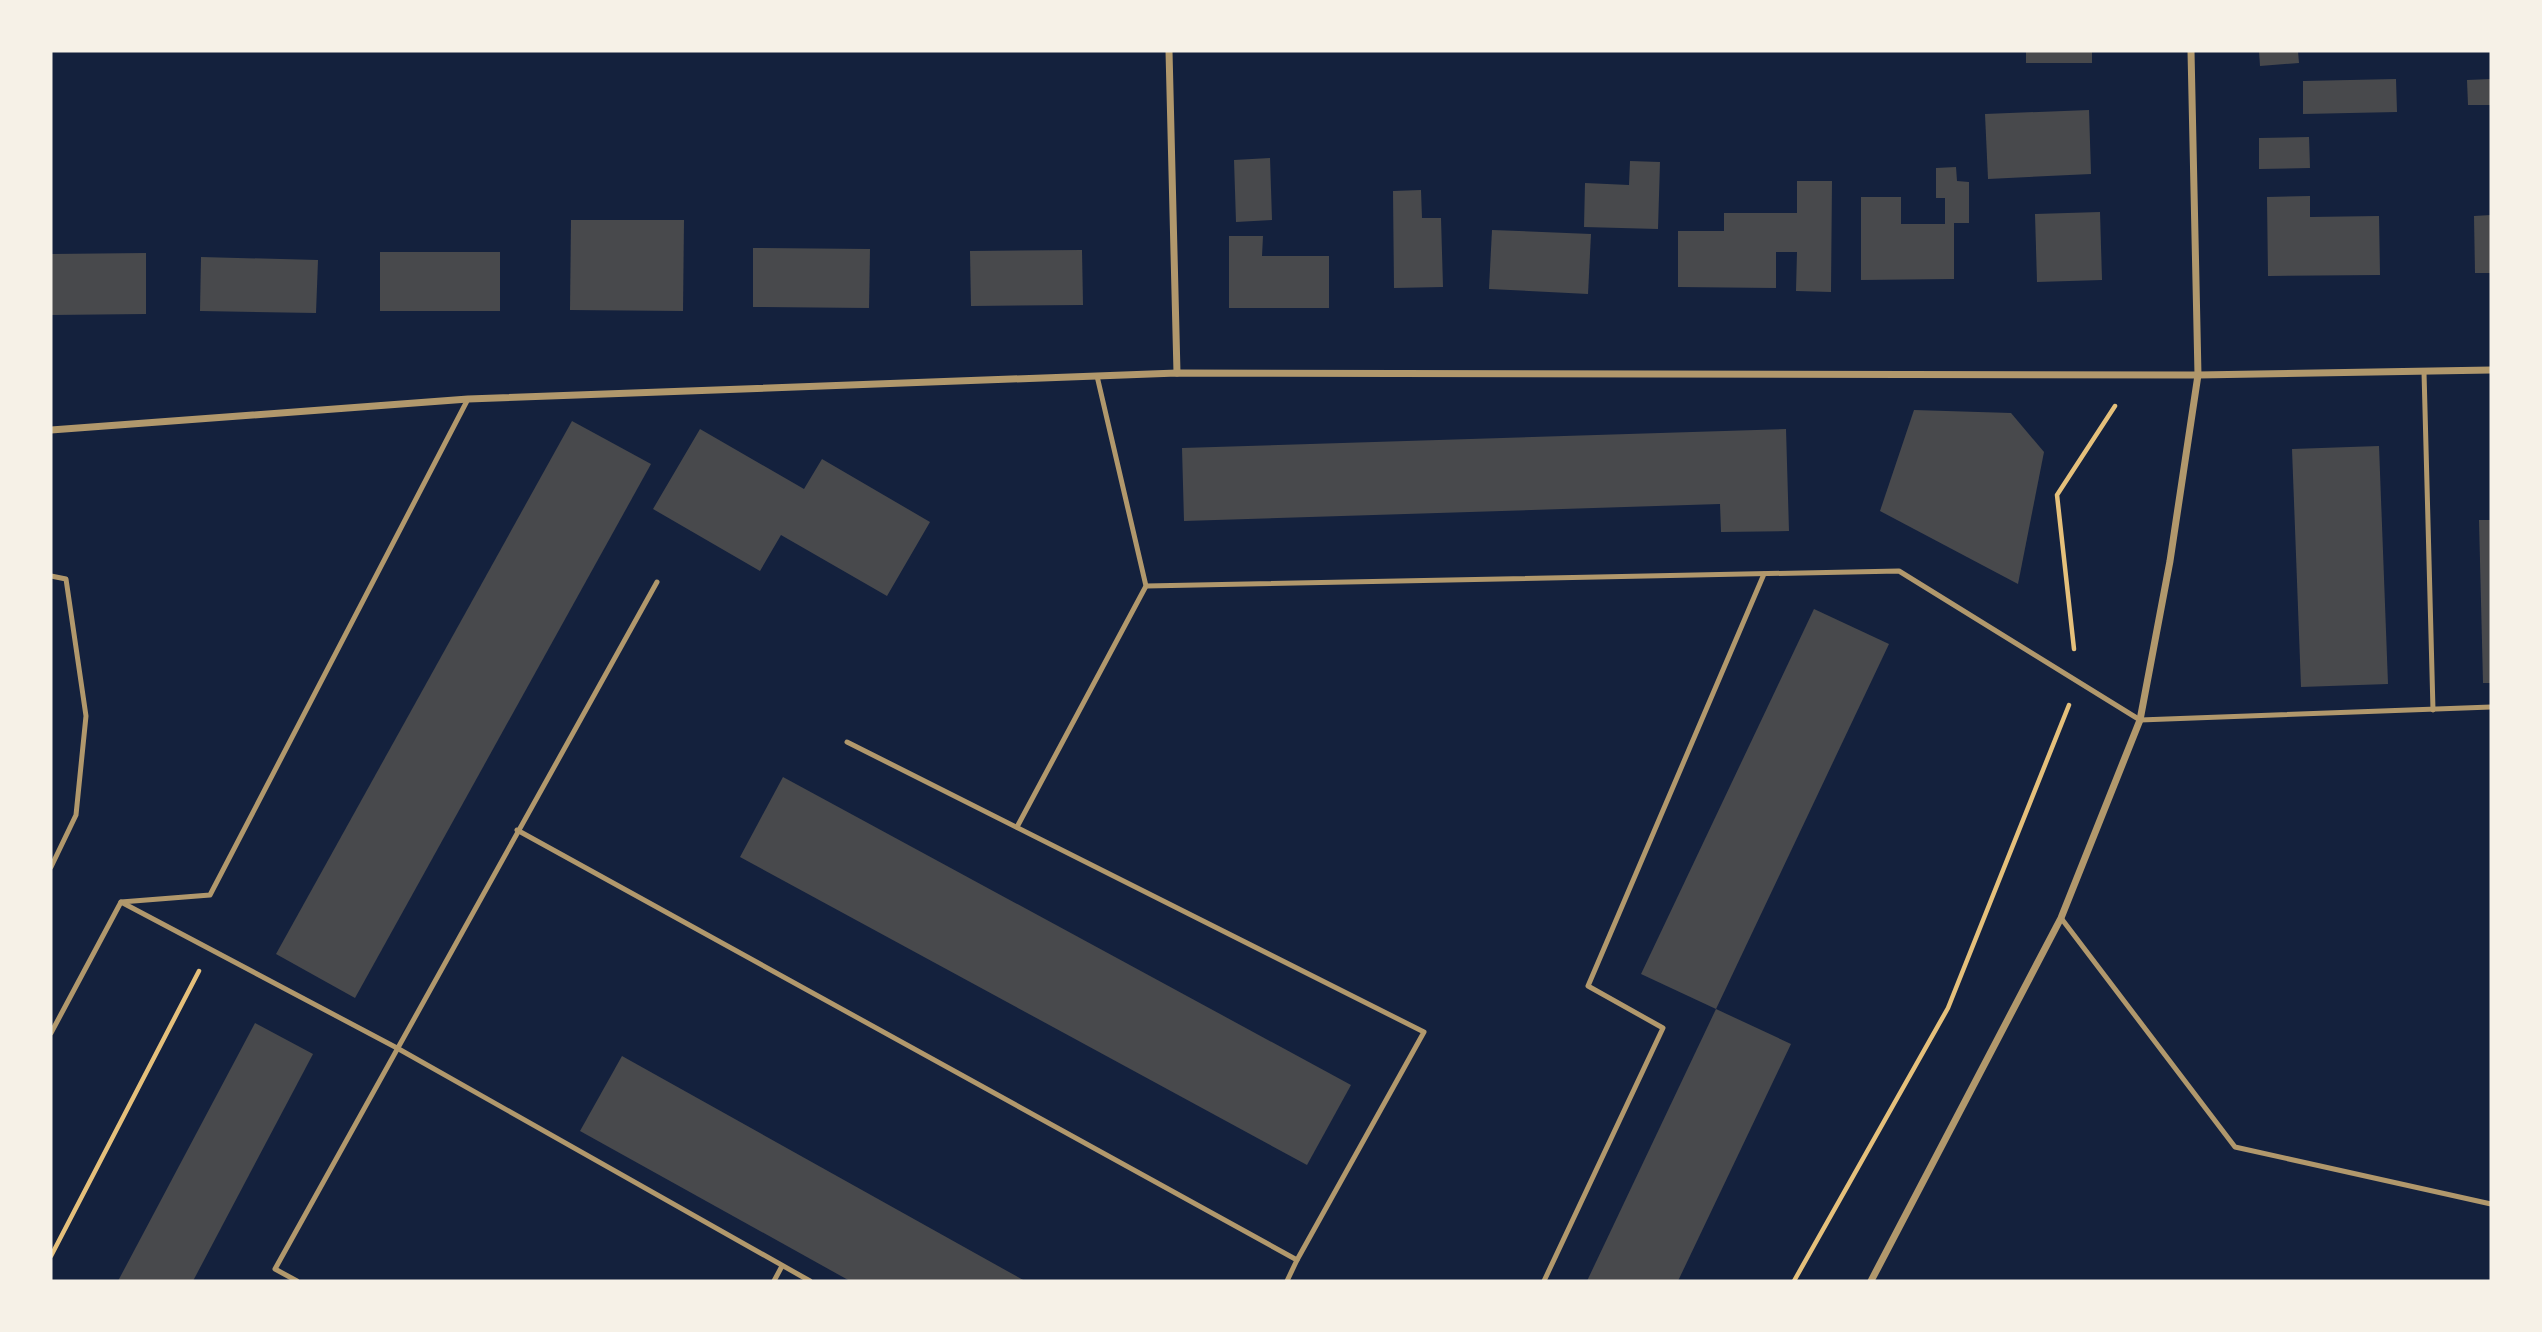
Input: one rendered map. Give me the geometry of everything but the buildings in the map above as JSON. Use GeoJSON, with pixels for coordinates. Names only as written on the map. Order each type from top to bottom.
{"type":"FeatureCollection","features":[{"type":"Feature","properties":{"kind":"street"},"geometry":{"type":"LineString","coordinates":[[1169,51],[1177,373]]}},
{"type":"Feature","properties":{"kind":"street"},"geometry":{"type":"LineString","coordinates":[[1871,1281],[2061,918],[2140,720],[2170,561],[2198,375],[2191,51]]}},
{"type":"Feature","properties":{"kind":"street"},"geometry":{"type":"LineString","coordinates":[[51,430],[468,398],[1177,373],[2198,375],[2491,370]]}},
{"type":"Feature","properties":{"kind":"lane"},"geometry":{"type":"LineString","coordinates":[[2424,372],[2433,710]]}},
{"type":"Feature","properties":{"kind":"lane"},"geometry":{"type":"LineString","coordinates":[[1017,827],[1146,586],[1097,376]]}},
{"type":"Feature","properties":{"kind":"lane"},"geometry":{"type":"LineString","coordinates":[[121,902],[210,895],[468,398]]}},
{"type":"Feature","properties":{"kind":"lane"},"geometry":{"type":"LineString","coordinates":[[1146,586],[1899,571],[2140,720],[2491,707]]}},
{"type":"Feature","properties":{"kind":"lane"},"geometry":{"type":"LineString","coordinates":[[1544,1281],[1664,1028],[1588,986],[1764,573]]}},
{"type":"Feature","properties":{"kind":"lane"},"geometry":{"type":"LineString","coordinates":[[51,576],[66,579],[86,716],[76,815],[51,867]]}},
{"type":"Feature","properties":{"kind":"lane"},"geometry":{"type":"LineString","coordinates":[[297,1281],[275,1269],[657,582]]}},
{"type":"Feature","properties":{"kind":"lane"},"geometry":{"type":"LineString","coordinates":[[847,742],[1424,1032],[1287,1281]]}},
{"type":"Feature","properties":{"kind":"lane"},"geometry":{"type":"LineString","coordinates":[[517,830],[1297,1260]]}},
{"type":"Feature","properties":{"kind":"lane"},"geometry":{"type":"LineString","coordinates":[[121,902],[397,1048],[810,1281]]}},
{"type":"Feature","properties":{"kind":"lane"},"geometry":{"type":"LineString","coordinates":[[51,1033],[121,902]]}},
{"type":"Feature","properties":{"kind":"lane"},"geometry":{"type":"LineString","coordinates":[[2061,918],[2235,1147],[2491,1204]]}},
{"type":"Feature","properties":{"kind":"lane"},"geometry":{"type":"LineString","coordinates":[[774,1281],[782,1266]]}},
{"type":"Feature","properties":{"kind":"path"},"geometry":{"type":"LineString","coordinates":[[1794,1281],[1948,1008],[2078,682],[2057,495],[2115,406]]}},
{"type":"Feature","properties":{"kind":"path"},"geometry":{"type":"LineString","coordinates":[[51,1256],[211,949]]}}]}
